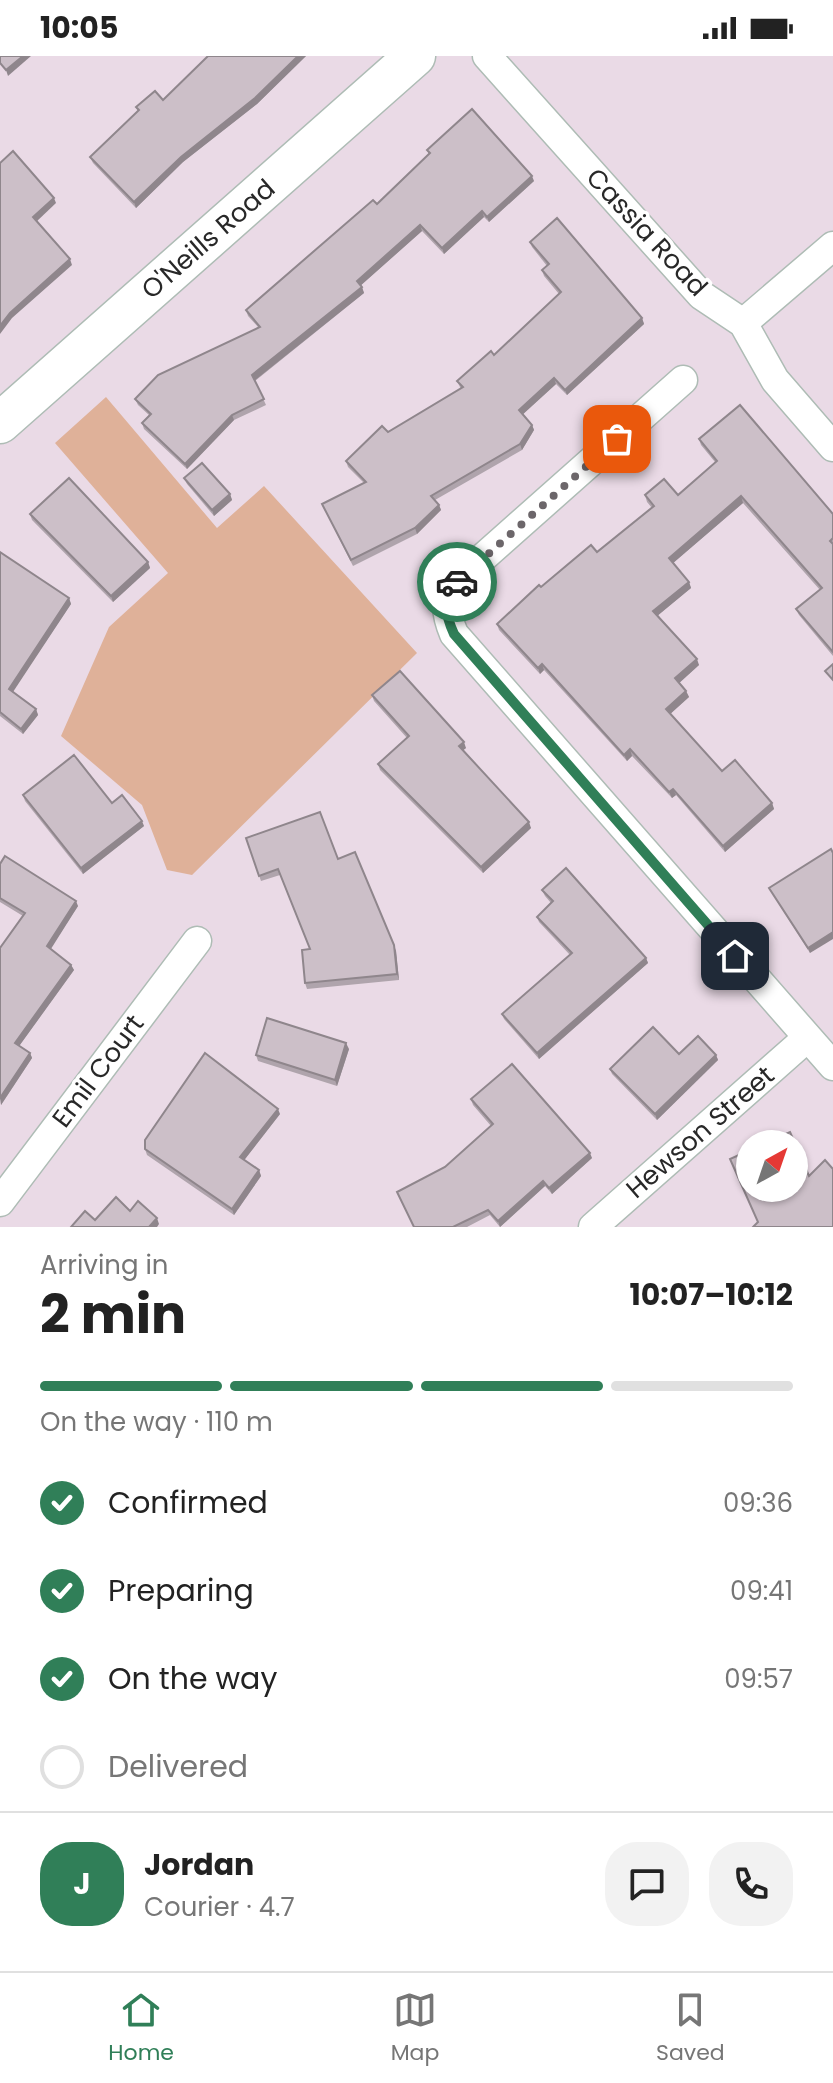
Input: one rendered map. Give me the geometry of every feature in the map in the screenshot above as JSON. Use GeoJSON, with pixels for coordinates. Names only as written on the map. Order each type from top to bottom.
{"type":"FeatureCollection","features":[{"type":"Feature","properties":{"kind":"street","name":"O'Neills Road"},"geometry":{"type":"LineString","coordinates":[[0,423],[415,56]]}},
{"type":"Feature","properties":{"kind":"street","name":"Cassia Road"},"geometry":{"type":"LineString","coordinates":[[487,56],[701,295],[743,323],[775,380],[833,447]]}},
{"type":"Feature","properties":{"kind":"street"},"geometry":{"type":"LineString","coordinates":[[743,323],[833,246]]}},
{"type":"Feature","properties":{"kind":"street"},"geometry":{"type":"LineString","coordinates":[[683,380],[461,577],[448,593],[445,614],[454,634],[833,1066]]}},
{"type":"Feature","properties":{"kind":"street","name":"Emil Court"},"geometry":{"type":"LineString","coordinates":[[0,1202],[197,941]]}},
{"type":"Feature","properties":{"kind":"street","name":"Hewson Street"},"geometry":{"type":"LineString","coordinates":[[593,1227],[807,1038]]}},
{"type":"Feature","properties":{"kind":"shaded area"},"geometry":{"type":"Polygon","coordinates":[[[106,397],[217,528],[264,486],[417,653],[192,875],[167,870],[142,805],[61,736],[109,627],[168,573],[55,443],[106,397]]]}},
{"type":"Feature","properties":{"kind":"building"},"geometry":{"type":"Polygon","coordinates":[[[0,56],[23,56],[6,70],[0,63],[0,56]]]}},
{"type":"Feature","properties":{"kind":"building"},"geometry":{"type":"Polygon","coordinates":[[[208,56],[298,56],[255,98],[181,157],[134,202],[90,157],[139,110],[136,107],[155,91],[163,100],[208,56]]]}},
{"type":"Feature","properties":{"kind":"building"},"geometry":{"type":"Polygon","coordinates":[[[472,109],[532,176],[487,217],[482,211],[442,248],[420,225],[357,281],[362,287],[252,375],[264,399],[232,415],[185,464],[142,423],[151,414],[135,399],[158,375],[260,327],[246,310],[373,200],[377,204],[430,153],[427,150],[472,109]]]}},
{"type":"Feature","properties":{"kind":"building"},"geometry":{"type":"Polygon","coordinates":[[[13,151],[54,198],[33,217],[70,259],[10,313],[0,326],[0,163],[13,151]]]}},
{"type":"Feature","properties":{"kind":"building"},"geometry":{"type":"Polygon","coordinates":[[[557,218],[642,318],[565,390],[554,378],[519,410],[532,425],[520,444],[431,496],[439,505],[415,528],[351,560],[322,504],[366,482],[346,461],[382,426],[388,432],[463,387],[457,381],[491,351],[494,355],[561,292],[542,270],[549,264],[530,242],[557,218]]]}},
{"type":"Feature","properties":{"kind":"building"},"geometry":{"type":"Polygon","coordinates":[[[740,405],[833,514],[833,538],[830,541],[833,544],[833,652],[796,609],[822,588],[741,496],[669,558],[689,582],[653,611],[697,659],[675,678],[686,691],[666,709],[722,771],[735,760],[772,803],[723,846],[673,789],[669,792],[630,749],[624,755],[542,664],[538,668],[497,624],[539,585],[541,587],[591,545],[597,552],[654,506],[645,495],[664,479],[678,495],[717,461],[699,439],[740,405]]]}},
{"type":"Feature","properties":{"kind":"building"},"geometry":{"type":"Polygon","coordinates":[[[202,463],[230,494],[212,510],[184,478],[202,463]]]}},
{"type":"Feature","properties":{"kind":"building"},"geometry":{"type":"Polygon","coordinates":[[[69,478],[148,562],[111,596],[30,514],[69,478]]]}},
{"type":"Feature","properties":{"kind":"building"},"geometry":{"type":"Polygon","coordinates":[[[0,552],[69,598],[9,689],[36,709],[21,729],[0,712],[0,552]]]}},
{"type":"Feature","properties":{"kind":"building"},"geometry":{"type":"Polygon","coordinates":[[[833,664],[833,680],[825,671],[833,664]]]}},
{"type":"Feature","properties":{"kind":"building"},"geometry":{"type":"Polygon","coordinates":[[[400,671],[464,742],[459,746],[529,822],[481,867],[378,764],[409,736],[372,695],[400,671]]]}},
{"type":"Feature","properties":{"kind":"building"},"geometry":{"type":"Polygon","coordinates":[[[74,755],[112,803],[122,795],[142,821],[81,868],[23,795],[74,755]]]}},
{"type":"Feature","properties":{"kind":"building"},"geometry":{"type":"Polygon","coordinates":[[[320,812],[338,859],[355,852],[394,945],[397,974],[305,983],[302,950],[310,949],[278,869],[259,876],[246,838],[320,812]]]}},
{"type":"Feature","properties":{"kind":"building"},"geometry":{"type":"Polygon","coordinates":[[[831,849],[833,932],[808,948],[769,888],[831,849]]]}},
{"type":"Feature","properties":{"kind":"building"},"geometry":{"type":"Polygon","coordinates":[[[5,856],[76,901],[47,946],[71,965],[15,1043],[30,1053],[0,1098],[0,948],[25,913],[0,898],[0,864],[5,856]]]}},
{"type":"Feature","properties":{"kind":"building"},"geometry":{"type":"Polygon","coordinates":[[[566,868],[646,958],[537,1053],[502,1014],[572,953],[537,917],[553,901],[542,890],[566,868]]]}},
{"type":"Feature","properties":{"kind":"building"},"geometry":{"type":"Polygon","coordinates":[[[267,1018],[346,1043],[335,1080],[256,1055],[267,1018]]]}},
{"type":"Feature","properties":{"kind":"building"},"geometry":{"type":"Polygon","coordinates":[[[653,1027],[679,1054],[698,1036],[716,1055],[655,1114],[610,1069],[653,1027]]]}},
{"type":"Feature","properties":{"kind":"building"},"geometry":{"type":"Polygon","coordinates":[[[205,1053],[278,1109],[240,1157],[259,1170],[232,1209],[145,1149],[145,1140],[205,1053]]]}},
{"type":"Feature","properties":{"kind":"building"},"geometry":{"type":"Polygon","coordinates":[[[512,1064],[590,1153],[549,1188],[543,1181],[498,1221],[488,1210],[453,1227],[414,1227],[397,1192],[445,1167],[493,1124],[471,1099],[512,1064]]]}},
{"type":"Feature","properties":{"kind":"building"},"geometry":{"type":"Polygon","coordinates":[[[736,1156],[736,1172],[730,1159],[736,1156]]]}},
{"type":"Feature","properties":{"kind":"building"},"geometry":{"type":"Polygon","coordinates":[[[825,1160],[833,1169],[833,1227],[753,1227],[758,1222],[749,1202],[808,1202],[808,1174],[809,1176],[825,1160]]]}},
{"type":"Feature","properties":{"kind":"building"},"geometry":{"type":"Polygon","coordinates":[[[116,1197],[130,1211],[138,1201],[157,1218],[149,1227],[71,1227],[85,1211],[95,1220],[116,1197]]]}},
{"type":"Feature","properties":{"kind":"way so far"},"geometry":{"type":"LineString","coordinates":[[457,582],[617,439]]}},
{"type":"Feature","properties":{"kind":"route"},"geometry":{"type":"LineString","coordinates":[[457,582],[448,593],[445,614],[454,634],[735,956]]}}]}
